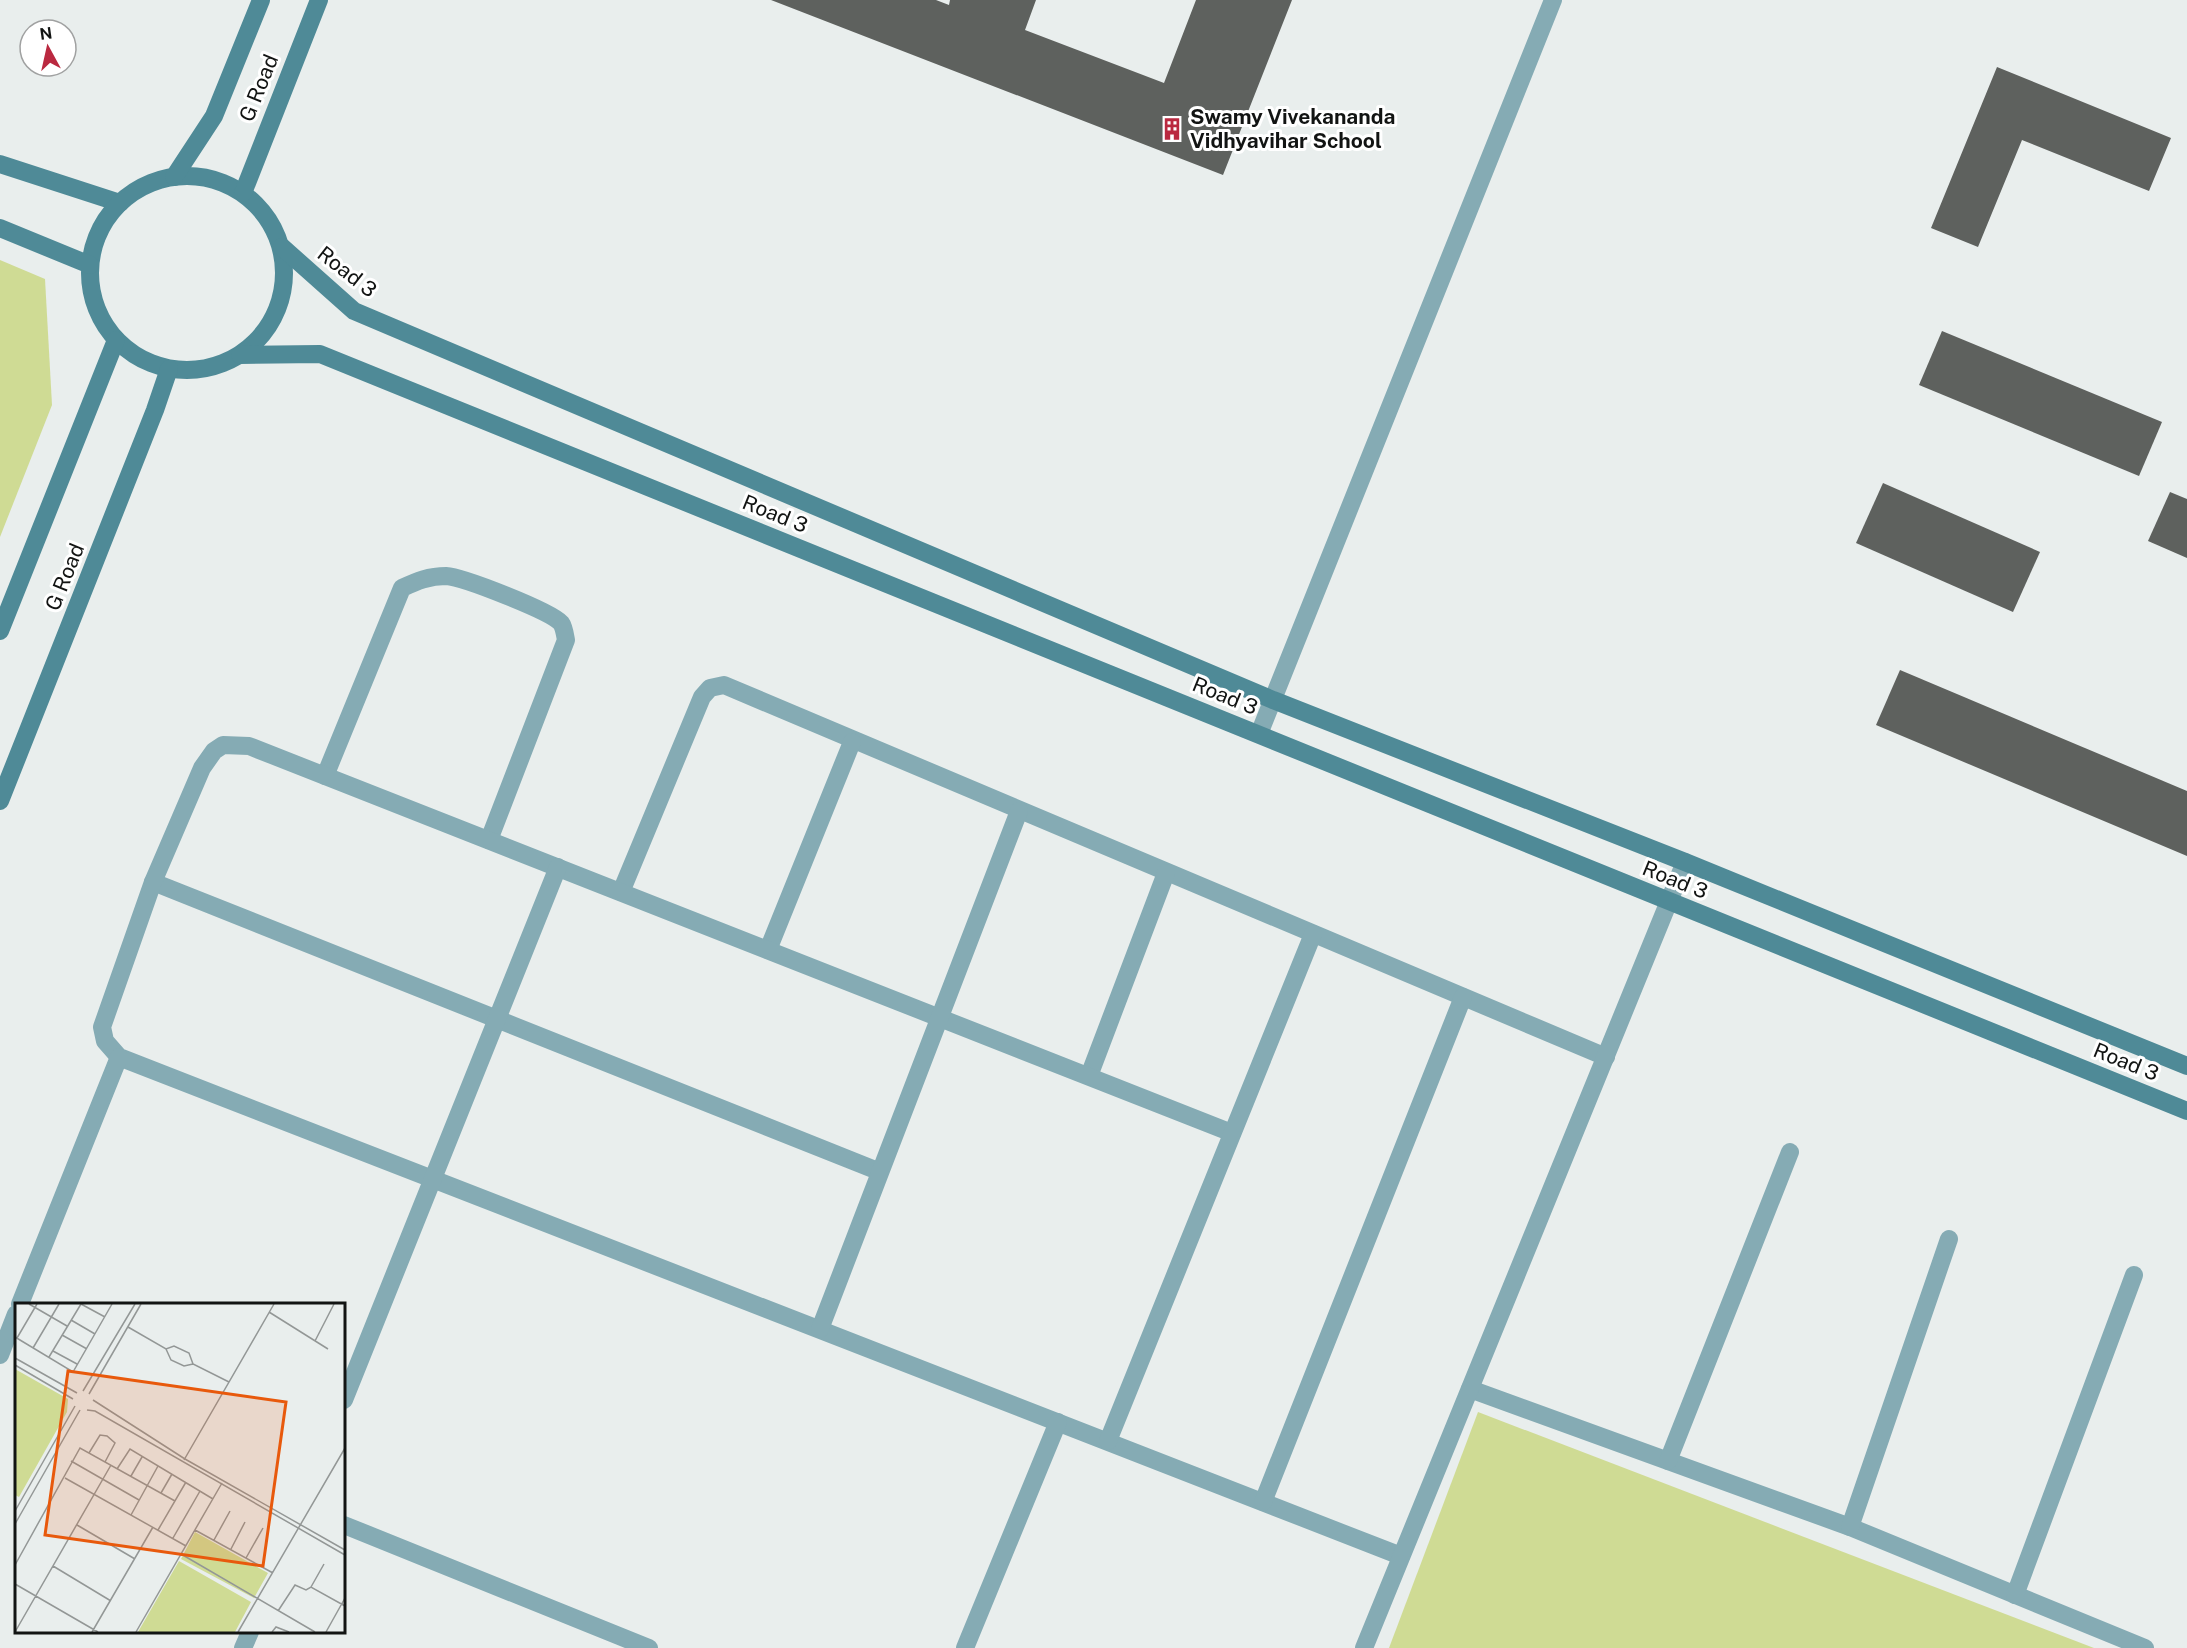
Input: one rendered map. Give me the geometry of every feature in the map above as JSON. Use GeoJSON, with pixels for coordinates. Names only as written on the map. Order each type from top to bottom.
{"type":"FeatureCollection","features":[{"type":"Feature","properties":{"kind":"street","name":"G Road"},"geometry":{"type":"LineString","coordinates":[[174,177],[214,116],[261,0]]}},
{"type":"Feature","properties":{"kind":"street","name":"G Road"},"geometry":{"type":"LineString","coordinates":[[243,193],[319,0]]}},
{"type":"Feature","properties":{"kind":"street"},"geometry":{"type":"LineString","coordinates":[[1259,734],[1552,0]]}},
{"type":"Feature","properties":{"kind":"street"},"geometry":{"type":"LineString","coordinates":[[0,164],[120,203]]}},
{"type":"Feature","properties":{"kind":"street"},"geometry":{"type":"LineString","coordinates":[[198,176],[222,182],[243,193],[267,216],[282,248],[285,281],[279,307],[267,330],[240,355],[206,369],[169,369],[140,358],[116,340],[97,309],[91,292],[90,265],[95,242],[105,221],[120,203],[144,185],[174,177],[198,176]]}},
{"type":"Feature","properties":{"kind":"street"},"geometry":{"type":"LineString","coordinates":[[0,228],[90,265]]}},
{"type":"Feature","properties":{"kind":"street","name":"Road 3"},"geometry":{"type":"LineString","coordinates":[[282,248],[354,311],[1273,700],[1685,862],[2187,1066]]}},
{"type":"Feature","properties":{"kind":"street","name":"G Road"},"geometry":{"type":"LineString","coordinates":[[0,631],[116,340]]}},
{"type":"Feature","properties":{"kind":"street","name":"Road 3"},"geometry":{"type":"LineString","coordinates":[[240,355],[320,354],[2187,1111]]}},
{"type":"Feature","properties":{"kind":"street","name":"G Road"},"geometry":{"type":"LineString","coordinates":[[0,801],[151,421],[169,369]]}},
{"type":"Feature","properties":{"kind":"street"},"geometry":{"type":"LineString","coordinates":[[325,776],[402,588],[421,578],[448,576],[478,584],[551,615],[562,624],[566,640],[489,840]]}},
{"type":"Feature","properties":{"kind":"street"},"geometry":{"type":"LineString","coordinates":[[621,892],[702,697],[710,688],[724,686],[852,742],[1605,1057]]}},
{"type":"Feature","properties":{"kind":"street"},"geometry":{"type":"LineString","coordinates":[[768,950],[852,742]]}},
{"type":"Feature","properties":{"kind":"street"},"geometry":{"type":"LineString","coordinates":[[1233,1132],[249,746],[223,745],[214,751],[202,768],[153,882],[102,1027],[105,1041],[119,1057],[1401,1556]]}},
{"type":"Feature","properties":{"kind":"street"},"geometry":{"type":"LineString","coordinates":[[819,1329],[1018,811]]}},
{"type":"Feature","properties":{"kind":"street"},"geometry":{"type":"LineString","coordinates":[[1364,1648],[1685,862]]}},
{"type":"Feature","properties":{"kind":"street"},"geometry":{"type":"LineString","coordinates":[[345,1397],[558,867]]}},
{"type":"Feature","properties":{"kind":"street"},"geometry":{"type":"LineString","coordinates":[[1089,1076],[1166,873]]}},
{"type":"Feature","properties":{"kind":"street"},"geometry":{"type":"LineString","coordinates":[[153,882],[878,1171]]}},
{"type":"Feature","properties":{"kind":"street"},"geometry":{"type":"LineString","coordinates":[[1108,1441],[1313,934]]}},
{"type":"Feature","properties":{"kind":"street"},"geometry":{"type":"LineString","coordinates":[[1263,1502],[1463,997]]}},
{"type":"Feature","properties":{"kind":"street"},"geometry":{"type":"LineString","coordinates":[[21,1303],[119,1057]]}},
{"type":"Feature","properties":{"kind":"street"},"geometry":{"type":"LineString","coordinates":[[1668,1461],[1790,1152]]}},
{"type":"Feature","properties":{"kind":"street"},"geometry":{"type":"LineString","coordinates":[[1850,1527],[1949,1239]]}},
{"type":"Feature","properties":{"kind":"street"},"geometry":{"type":"LineString","coordinates":[[2015,1595],[2134,1275]]}},
{"type":"Feature","properties":{"kind":"street"},"geometry":{"type":"LineString","coordinates":[[0,1355],[15,1317]]}},
{"type":"Feature","properties":{"kind":"street"},"geometry":{"type":"LineString","coordinates":[[1470,1389],[1850,1527],[2145,1648]]}},
{"type":"Feature","properties":{"kind":"street"},"geometry":{"type":"LineString","coordinates":[[965,1648],[1058,1422]]}},
{"type":"Feature","properties":{"kind":"street"},"geometry":{"type":"LineString","coordinates":[[345,1525],[649,1648]]}},
{"type":"Feature","properties":{"kind":"street"},"geometry":{"type":"LineString","coordinates":[[243,1648],[250,1633]]}},
{"type":"Feature","properties":{"kind":"green space"},"geometry":{"type":"Polygon","coordinates":[[[0,260],[45,279],[52,405],[0,537],[0,260]]]}},
{"type":"Feature","properties":{"kind":"green space"},"geometry":{"type":"Polygon","coordinates":[[[1478,1412],[2094,1648],[1389,1648],[1478,1412]]]}},
{"type":"Feature","properties":{"kind":"building","name":"Swamy Vivekananda Vidhyavihar School"},"geometry":{"type":"Polygon","coordinates":[[[771,0],[936,0],[949,5],[950,0],[1036,0],[1025,30],[1164,83],[1196,0],[1292,0],[1223,175],[771,0]]]}},
{"type":"Feature","properties":{"kind":"building"},"geometry":{"type":"Polygon","coordinates":[[[1997,67],[2171,138],[2149,191],[2022,140],[1978,247],[1931,228],[1997,67]]]}},
{"type":"Feature","properties":{"kind":"building"},"geometry":{"type":"Polygon","coordinates":[[[1942,331],[2162,422],[2139,476],[1919,385],[1942,331]]]}},
{"type":"Feature","properties":{"kind":"building"},"geometry":{"type":"Polygon","coordinates":[[[1883,483],[2040,552],[2013,612],[1856,543],[1883,483]]]}},
{"type":"Feature","properties":{"kind":"building"},"geometry":{"type":"Polygon","coordinates":[[[2170,492],[2187,499],[2187,558],[2148,541],[2170,492]]]}},
{"type":"Feature","properties":{"kind":"building"},"geometry":{"type":"Polygon","coordinates":[[[1900,670],[2187,791],[2187,856],[1876,725],[1900,670]]]}},
{"type":"Feature","properties":{"kind":"place","name":"Swamy Vivekananda Vidhyavihar School"},"geometry":{"type":"Point","coordinates":[1172,129]}}]}
